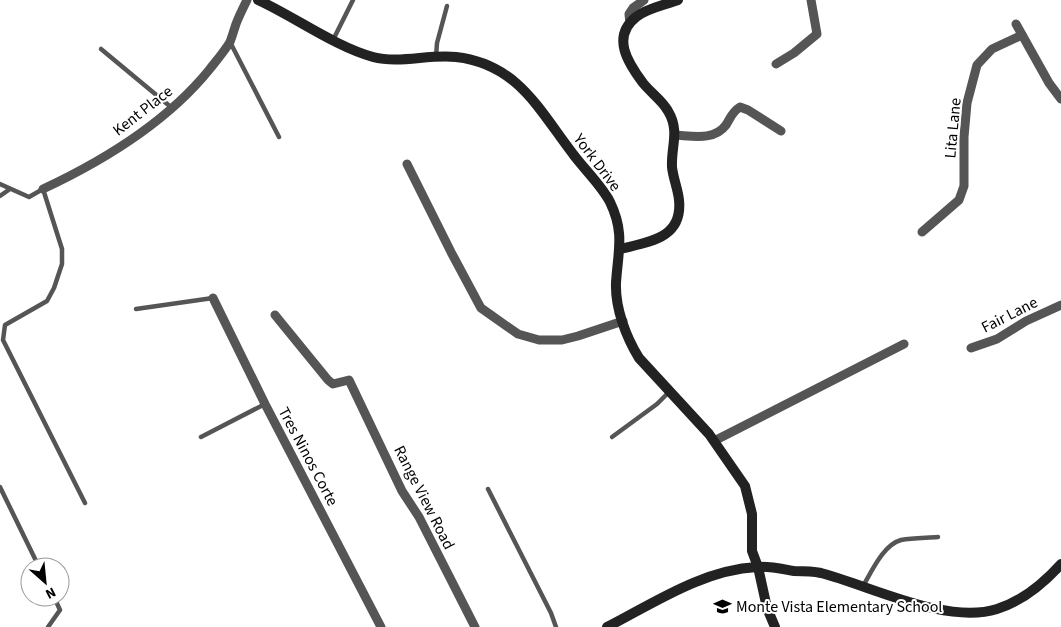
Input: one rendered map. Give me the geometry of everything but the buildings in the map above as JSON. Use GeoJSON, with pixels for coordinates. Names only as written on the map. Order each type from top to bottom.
{"type":"FeatureCollection","features":[{"type":"Feature","properties":{"kind":"street","name":"Kent Place"},"geometry":{"type":"LineString","coordinates":[[43,189],[106,156],[166,114],[199,82],[230,41],[236,22],[247,0]]}},
{"type":"Feature","properties":{"kind":"street"},"geometry":{"type":"LineString","coordinates":[[630,24],[629,14],[633,8],[644,0]]}},
{"type":"Feature","properties":{"kind":"street"},"geometry":{"type":"LineString","coordinates":[[620,249],[661,238],[673,228],[677,220],[679,202],[672,167],[675,128],[670,113],[644,83],[627,59],[622,45],[625,30],[635,17],[678,0]]}},
{"type":"Feature","properties":{"kind":"street"},"geometry":{"type":"LineString","coordinates":[[776,64],[794,53],[817,34],[812,0]]}},
{"type":"Feature","properties":{"kind":"street","name":"York Drive"},"geometry":{"type":"LineString","coordinates":[[265,1],[333,40],[372,57],[389,60],[453,57],[474,60],[500,70],[531,96],[609,201],[618,224],[620,236],[616,285],[618,303],[631,345],[639,358],[714,441],[745,486],[752,514],[752,551],[758,567],[766,608],[775,627]]}},
{"type":"Feature","properties":{"kind":"street"},"geometry":{"type":"LineString","coordinates":[[1016,24],[1049,83],[1061,99]]}},
{"type":"Feature","properties":{"kind":"street","name":"Lita Lane"},"geometry":{"type":"LineString","coordinates":[[922,232],[959,200],[964,186],[964,137],[967,103],[977,65],[992,49],[1022,35]]}},
{"type":"Feature","properties":{"kind":"street"},"geometry":{"type":"LineString","coordinates":[[675,135],[714,136],[720,132],[734,111],[740,107],[781,130]]}},
{"type":"Feature","properties":{"kind":"street"},"geometry":{"type":"LineString","coordinates":[[407,164],[481,308],[518,334],[539,340],[562,340],[623,322]]}},
{"type":"Feature","properties":{"kind":"street","name":"Tres Ninos Corte"},"geometry":{"type":"LineString","coordinates":[[213,298],[265,404],[381,627]]}},
{"type":"Feature","properties":{"kind":"street","name":"Fair Lane"},"geometry":{"type":"LineString","coordinates":[[971,348],[997,339],[1026,321],[1061,305]]}},
{"type":"Feature","properties":{"kind":"street","name":"Range View Road"},"geometry":{"type":"LineString","coordinates":[[275,314],[328,380],[333,384],[348,380],[402,491],[419,517],[475,627]]}},
{"type":"Feature","properties":{"kind":"street"},"geometry":{"type":"LineString","coordinates":[[714,441],[904,344]]}},
{"type":"Feature","properties":{"kind":"street"},"geometry":{"type":"LineString","coordinates":[[607,627],[687,586],[722,572],[758,567],[819,573],[931,608],[964,613],[995,610],[1013,602],[1028,594],[1061,564]]}},
{"type":"Feature","properties":{"kind":"lane"},"geometry":{"type":"LineString","coordinates":[[333,40],[353,0]]}},
{"type":"Feature","properties":{"kind":"lane"},"geometry":{"type":"LineString","coordinates":[[436,58],[437,43],[447,6]]}},
{"type":"Feature","properties":{"kind":"lane"},"geometry":{"type":"LineString","coordinates":[[230,41],[279,137]]}},
{"type":"Feature","properties":{"kind":"lane"},"geometry":{"type":"LineString","coordinates":[[101,49],[172,108]]}},
{"type":"Feature","properties":{"kind":"lane"},"geometry":{"type":"LineString","coordinates":[[0,184],[29,196],[43,189],[62,250],[62,264],[54,288],[47,301],[5,325],[3,340],[85,503]]}},
{"type":"Feature","properties":{"kind":"lane"},"geometry":{"type":"LineString","coordinates":[[0,196],[10,189]]}},
{"type":"Feature","properties":{"kind":"lane"},"geometry":{"type":"LineString","coordinates":[[136,309],[213,298]]}},
{"type":"Feature","properties":{"kind":"lane"},"geometry":{"type":"LineString","coordinates":[[612,437],[657,404],[670,391]]}},
{"type":"Feature","properties":{"kind":"lane"},"geometry":{"type":"LineString","coordinates":[[201,437],[265,404]]}},
{"type":"Feature","properties":{"kind":"lane"},"geometry":{"type":"LineString","coordinates":[[0,487],[1,494],[34,557]]}},
{"type":"Feature","properties":{"kind":"lane"},"geometry":{"type":"LineString","coordinates":[[488,489],[551,612],[556,627]]}},
{"type":"Feature","properties":{"kind":"lane"},"geometry":{"type":"LineString","coordinates":[[863,587],[878,561],[889,547],[900,540],[938,537]]}},
{"type":"Feature","properties":{"kind":"lane"},"geometry":{"type":"LineString","coordinates":[[48,627],[60,610],[59,607]]}},
{"type":"Feature","properties":{"kind":"place","name":"Monte Vista Elementary School"},"geometry":{"type":"Point","coordinates":[722,606]}}]}
